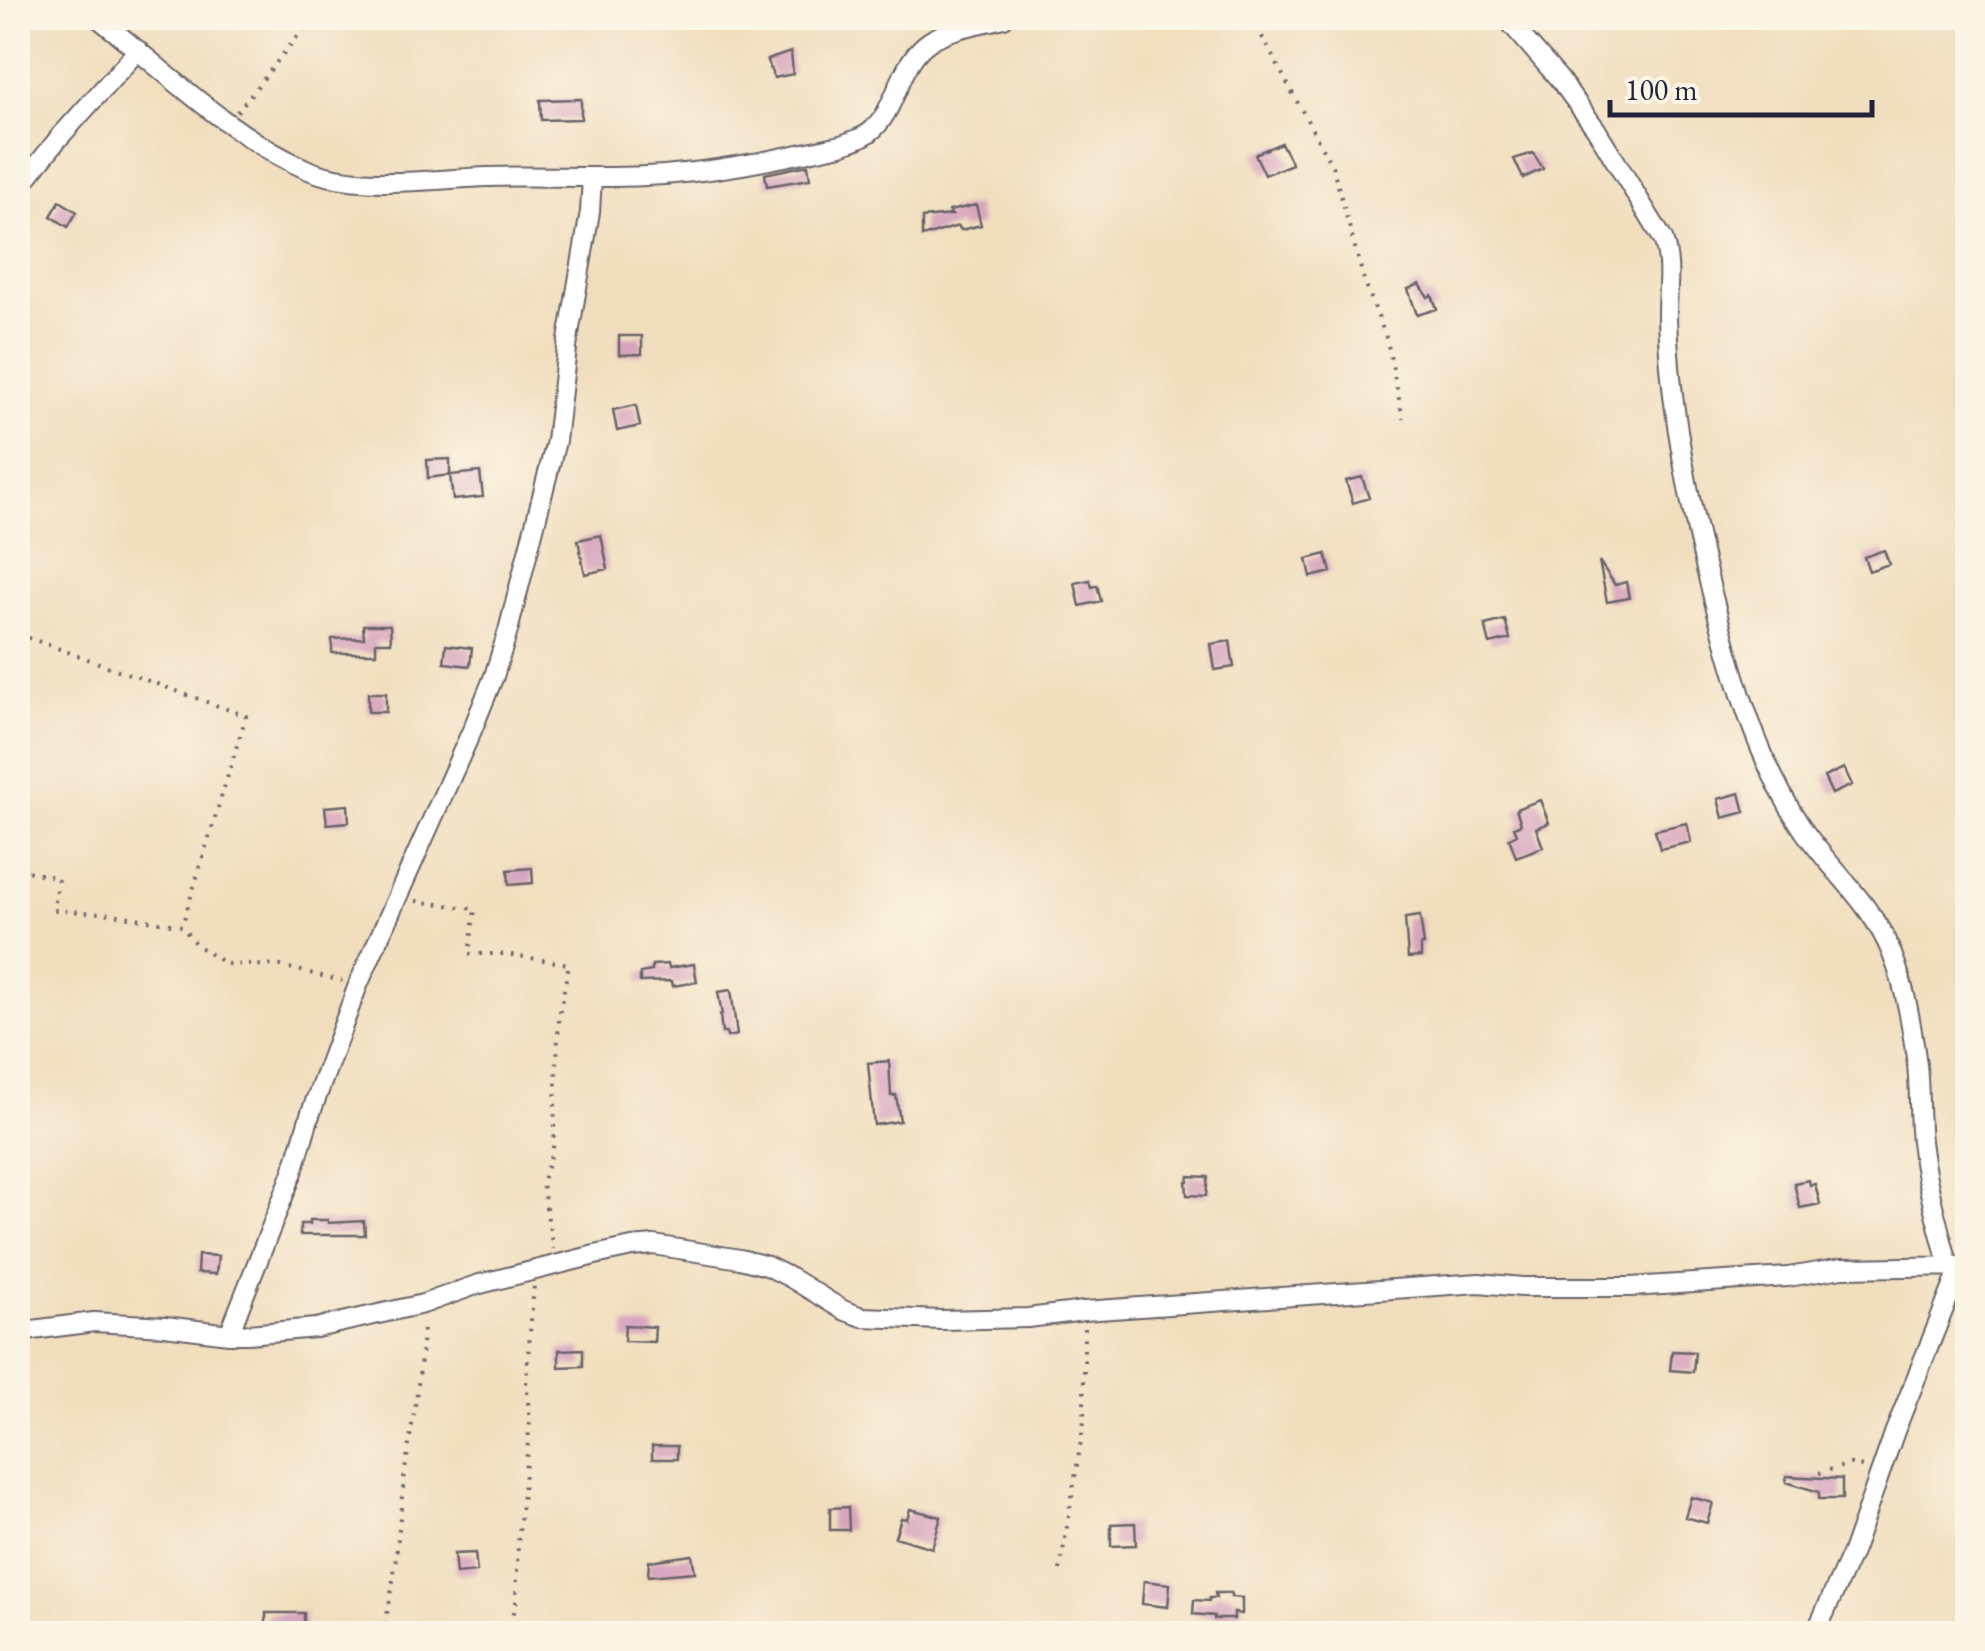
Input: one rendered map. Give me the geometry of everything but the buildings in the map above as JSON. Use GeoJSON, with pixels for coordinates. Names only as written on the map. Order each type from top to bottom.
{"type":"FeatureCollection","features":[{"type":"Feature","properties":{"kind":"street"},"geometry":{"type":"LineString","coordinates":[[98,18],[228,123],[286,160],[346,180],[646,176],[706,171],[786,157],[858,139],[876,126],[914,57],[930,41],[1004,18]]}},
{"type":"Feature","properties":{"kind":"street"},"geometry":{"type":"LineString","coordinates":[[1506,18],[1596,129],[1663,239],[1670,269],[1668,338],[1676,423],[1687,488],[1719,620],[1750,727],[1779,789],[1806,833],[1882,931],[1893,955],[1906,1000],[1917,1066],[1926,1179],[1959,1267],[1853,1550],[1814,1634]]}},
{"type":"Feature","properties":{"kind":"street"},"geometry":{"type":"LineString","coordinates":[[18,189],[138,50]]}},
{"type":"Feature","properties":{"kind":"street"},"geometry":{"type":"LineString","coordinates":[[228,1334],[286,1188],[358,985],[494,676],[556,441],[592,176]]}},
{"type":"Feature","properties":{"kind":"street"},"geometry":{"type":"LineString","coordinates":[[18,1332],[94,1322],[228,1334],[316,1328],[423,1304],[534,1270],[654,1245],[767,1266],[862,1317],[942,1320],[1028,1318],[1479,1284],[1562,1288],[1648,1286],[1788,1277],[1842,1268],[1959,1267]]}},
{"type":"Feature","properties":{"kind":"path"},"geometry":{"type":"LineString","coordinates":[[228,123],[312,18]]}},
{"type":"Feature","properties":{"kind":"path"},"geometry":{"type":"LineString","coordinates":[[1252,18],[1333,168],[1364,280],[1387,340],[1403,420]]}},
{"type":"Feature","properties":{"kind":"path"},"geometry":{"type":"LineString","coordinates":[[18,634],[246,716],[182,926]]}},
{"type":"Feature","properties":{"kind":"path"},"geometry":{"type":"LineString","coordinates":[[18,869],[58,878],[54,910],[113,914],[182,926],[196,945],[226,964],[281,966],[358,985]]}},
{"type":"Feature","properties":{"kind":"path"},"geometry":{"type":"LineString","coordinates":[[396,899],[475,909],[469,954],[505,954],[570,964],[559,1015],[552,1149],[542,1184],[556,1266]]}},
{"type":"Feature","properties":{"kind":"path"},"geometry":{"type":"LineString","coordinates":[[509,1634],[516,1602],[529,1436],[526,1381],[534,1270]]}},
{"type":"Feature","properties":{"kind":"path"},"geometry":{"type":"LineString","coordinates":[[382,1634],[392,1596],[422,1357],[423,1304]]}},
{"type":"Feature","properties":{"kind":"path"},"geometry":{"type":"LineString","coordinates":[[1060,1570],[1084,1422],[1084,1311]]}},
{"type":"Feature","properties":{"kind":"path"},"geometry":{"type":"LineString","coordinates":[[1819,1473],[1851,1464],[1879,1478]]}}]}
